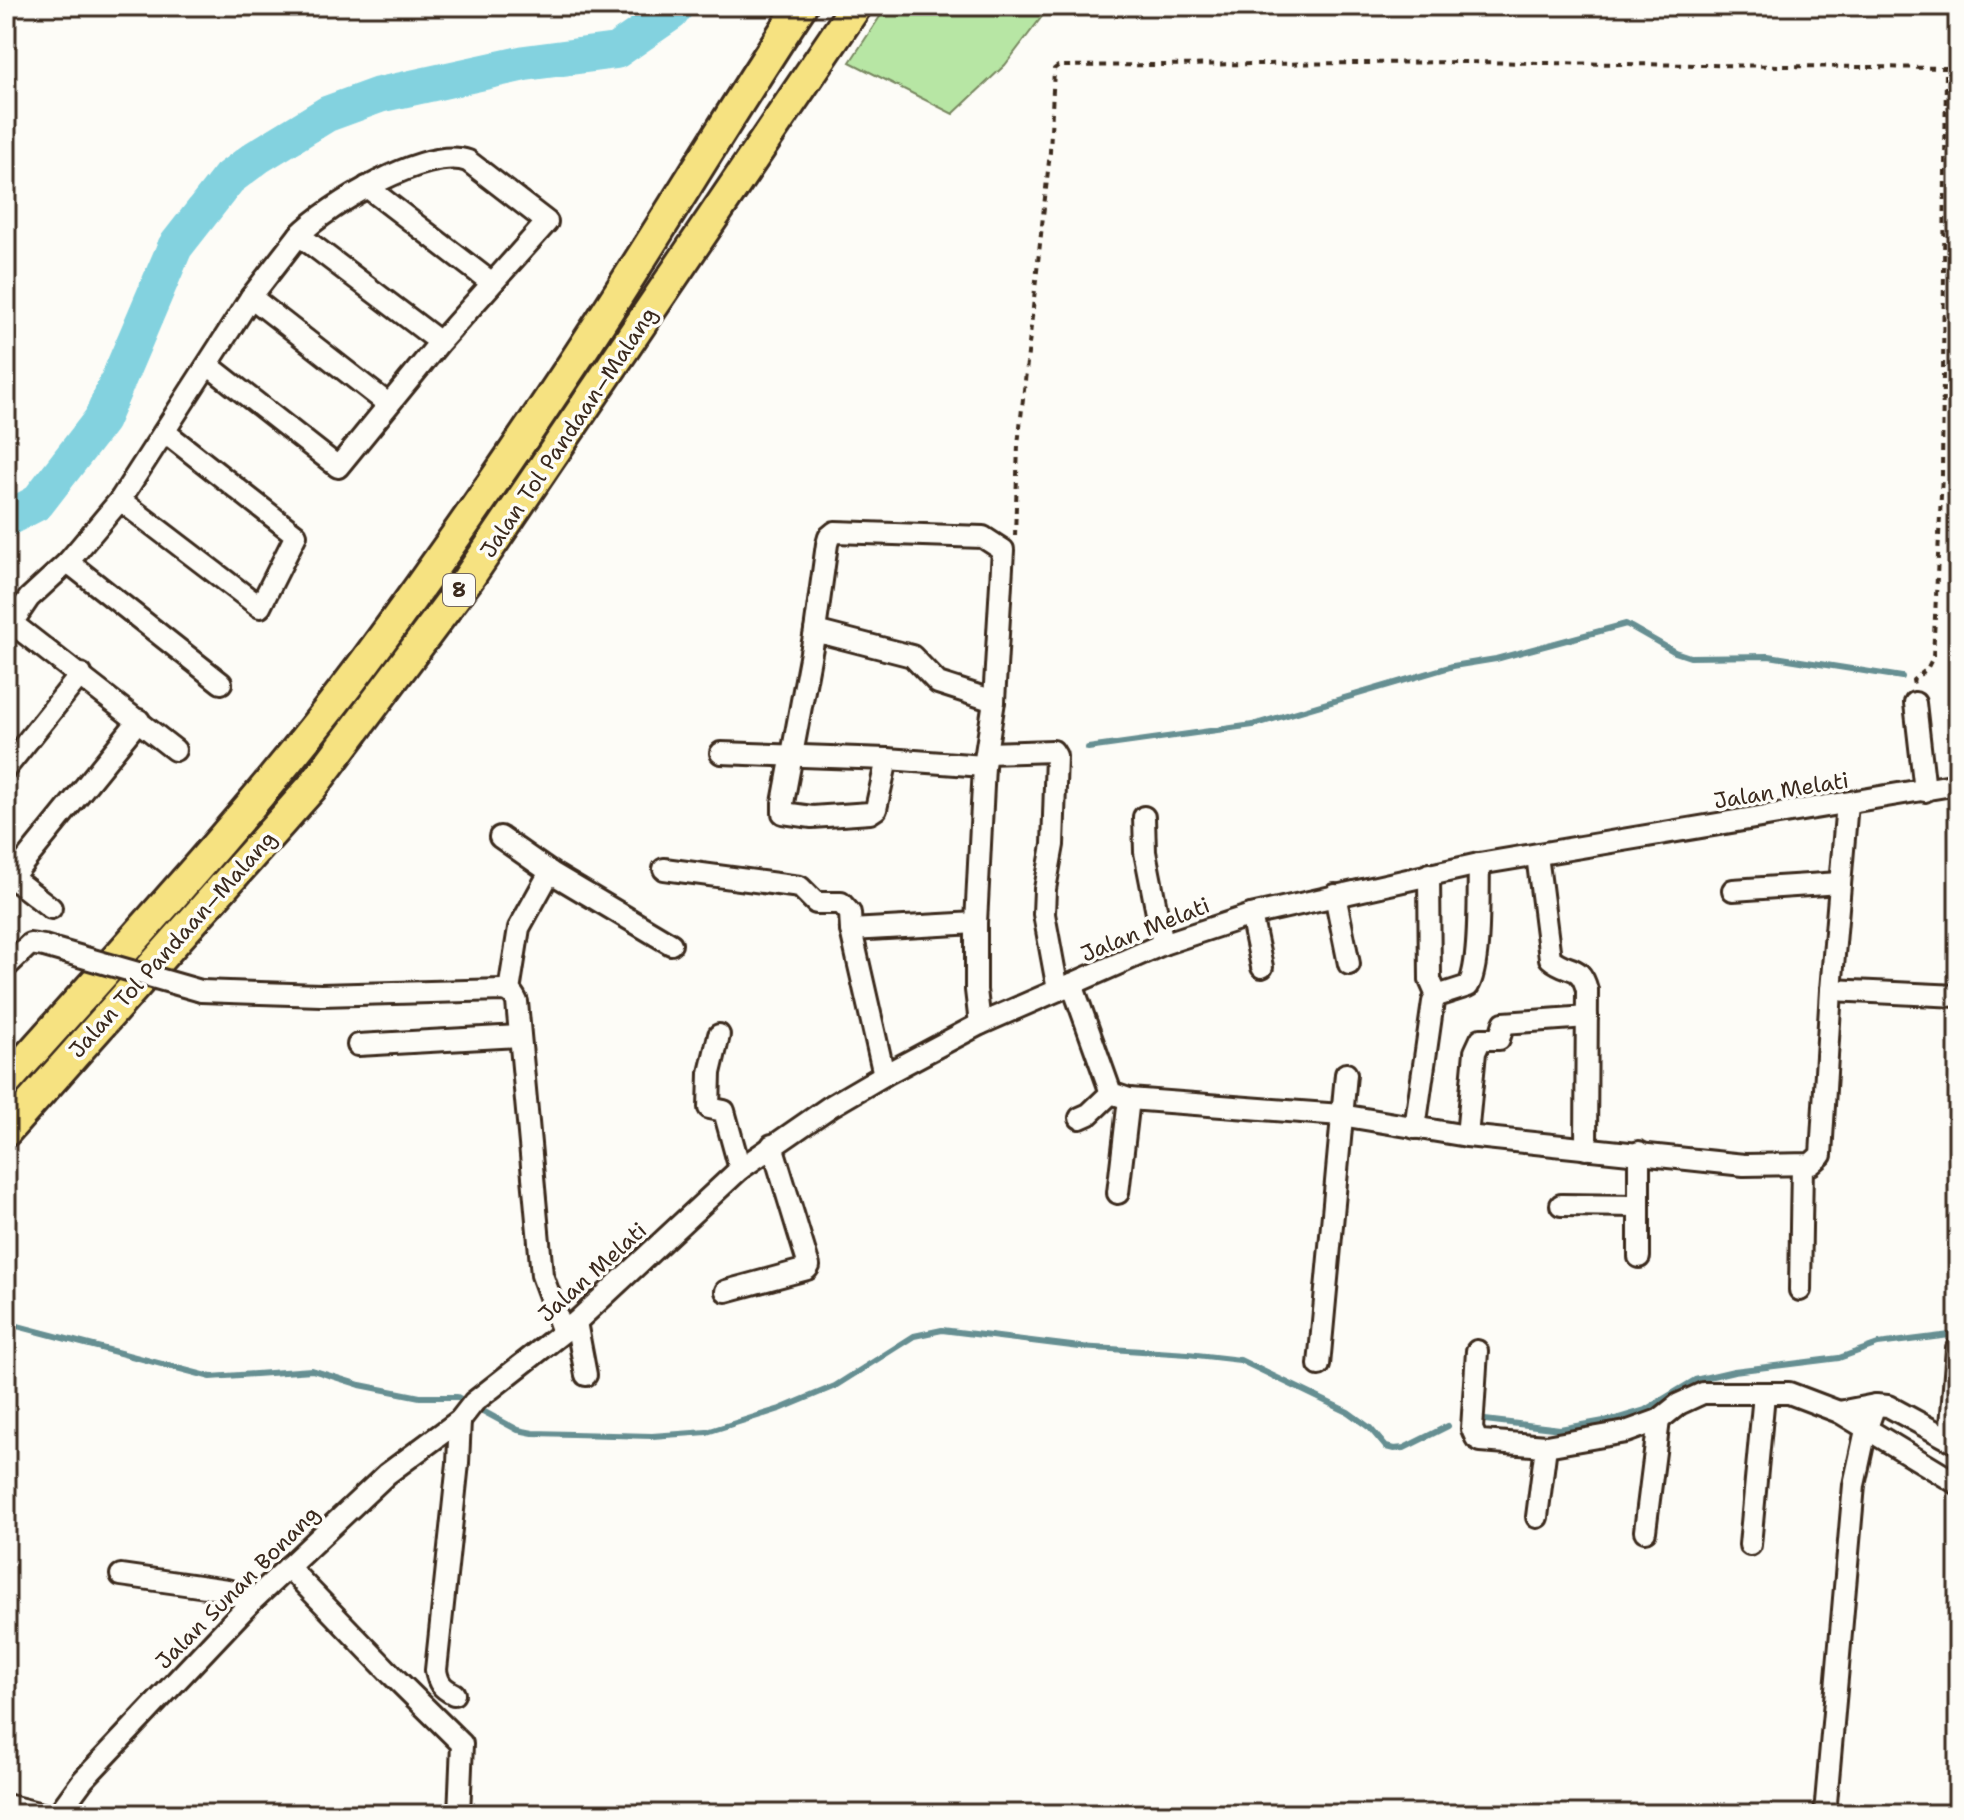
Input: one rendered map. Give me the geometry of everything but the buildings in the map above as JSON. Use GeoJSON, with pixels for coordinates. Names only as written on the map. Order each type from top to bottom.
{"type":"FeatureCollection","features":[{"type":"Feature","properties":{"kind":"highway","name":"Jalan Tol Pandaan–Malang"},"geometry":{"type":"LineString","coordinates":[[6,1082],[162,907],[278,771],[363,664],[574,363],[801,6]]}},
{"type":"Feature","properties":{"kind":"highway","name":"Jalan Tol Pandaan–Malang"},"geometry":{"type":"LineString","coordinates":[[6,1131],[312,787],[468,579],[856,6]]}},
{"type":"Feature","properties":{"kind":"street"},"geometry":{"type":"LineString","coordinates":[[175,750],[12,619],[29,598],[68,562],[120,500],[251,297],[315,219],[390,175],[457,157],[480,170],[547,222],[440,342],[338,467],[208,365]]}},
{"type":"Feature","properties":{"kind":"street"},"geometry":{"type":"LineString","coordinates":[[367,187],[492,283]]}},
{"type":"Feature","properties":{"kind":"street"},"geometry":{"type":"LineString","coordinates":[[299,235],[440,342]]}},
{"type":"Feature","properties":{"kind":"street"},"geometry":{"type":"LineString","coordinates":[[251,297],[388,404]]}},
{"type":"Feature","properties":{"kind":"street"},"geometry":{"type":"LineString","coordinates":[[120,500],[260,607],[296,535],[165,432]]}},
{"type":"Feature","properties":{"kind":"street"},"geometry":{"type":"LineString","coordinates":[[887,759],[876,809],[861,815],[812,817],[783,813],[831,534],[859,531],[983,537],[1003,550],[1003,555],[976,923],[976,990],[980,1024]]}},
{"type":"Feature","properties":{"kind":"street"},"geometry":{"type":"LineString","coordinates":[[68,562],[221,683]]}},
{"type":"Feature","properties":{"kind":"street"},"geometry":{"type":"LineString","coordinates":[[815,631],[912,656],[938,683],[994,701]]}},
{"type":"Feature","properties":{"kind":"street"},"geometry":{"type":"LineString","coordinates":[[6,768],[81,674]]}},
{"type":"Feature","properties":{"kind":"street"},"geometry":{"type":"LineString","coordinates":[[1915,703],[1925,791]]}},
{"type":"Feature","properties":{"kind":"street"},"geometry":{"type":"LineString","coordinates":[[51,908],[9,875],[139,720]]}},
{"type":"Feature","properties":{"kind":"street"},"geometry":{"type":"LineString","coordinates":[[721,753],[887,759],[990,757],[1053,751],[1056,756],[1053,845],[1044,914],[1065,987],[1120,1096],[1118,1193]]}},
{"type":"Feature","properties":{"kind":"street","name":"Jalan Melati"},"geometry":{"type":"LineString","coordinates":[[466,1411],[570,1327],[736,1161],[772,1145],[884,1075],[980,1024],[1163,944],[1251,915],[1429,874],[1958,784]]}},
{"type":"Feature","properties":{"kind":"street"},"geometry":{"type":"LineString","coordinates":[[1080,1118],[1120,1096],[1341,1115],[1467,1136],[1744,1165],[1802,1165],[1816,1162],[1821,1155],[1847,803]]}},
{"type":"Feature","properties":{"kind":"street"},"geometry":{"type":"LineString","coordinates":[[1144,817],[1145,852],[1163,944]]}},
{"type":"Feature","properties":{"kind":"street"},"geometry":{"type":"LineString","coordinates":[[500,837],[550,872],[671,944]]}},
{"type":"Feature","properties":{"kind":"street"},"geometry":{"type":"LineString","coordinates":[[1537,855],[1550,958],[1580,971],[1587,990],[1586,1149]]}},
{"type":"Feature","properties":{"kind":"street"},"geometry":{"type":"LineString","coordinates":[[1415,1128],[1433,1002],[1437,996],[1468,986],[1472,980],[1479,864]]}},
{"type":"Feature","properties":{"kind":"street"},"geometry":{"type":"LineString","coordinates":[[664,869],[800,887],[816,903],[841,903],[850,913],[851,930],[884,1075]]}},
{"type":"Feature","properties":{"kind":"street"},"geometry":{"type":"LineString","coordinates":[[550,872],[519,928],[509,991],[517,1002],[542,1275],[570,1327],[586,1375]]}},
{"type":"Feature","properties":{"kind":"street"},"geometry":{"type":"LineString","coordinates":[[1429,874],[1430,980],[1437,996]]}},
{"type":"Feature","properties":{"kind":"street"},"geometry":{"type":"LineString","coordinates":[[1733,890],[1840,883]]}},
{"type":"Feature","properties":{"kind":"street"},"geometry":{"type":"LineString","coordinates":[[1335,895],[1349,964]]}},
{"type":"Feature","properties":{"kind":"street"},"geometry":{"type":"LineString","coordinates":[[1251,915],[1262,967]]}},
{"type":"Feature","properties":{"kind":"street"},"geometry":{"type":"LineString","coordinates":[[851,930],[976,923]]}},
{"type":"Feature","properties":{"kind":"street"},"geometry":{"type":"LineString","coordinates":[[6,967],[30,944],[201,991],[321,995],[509,991]]}},
{"type":"Feature","properties":{"kind":"street"},"geometry":{"type":"LineString","coordinates":[[1831,990],[1958,996]]}},
{"type":"Feature","properties":{"kind":"street"},"geometry":{"type":"LineString","coordinates":[[1467,1136],[1475,1052],[1481,1039],[1499,1039],[1504,1023],[1587,1017]]}},
{"type":"Feature","properties":{"kind":"street"},"geometry":{"type":"LineString","coordinates":[[719,1035],[710,1073],[709,1108],[724,1111],[736,1161]]}},
{"type":"Feature","properties":{"kind":"street"},"geometry":{"type":"LineString","coordinates":[[358,1045],[519,1036]]}},
{"type":"Feature","properties":{"kind":"street"},"geometry":{"type":"LineString","coordinates":[[1319,1365],[1346,1074]]}},
{"type":"Feature","properties":{"kind":"street"},"geometry":{"type":"LineString","coordinates":[[726,1291],[809,1266],[772,1145]]}},
{"type":"Feature","properties":{"kind":"street"},"geometry":{"type":"LineString","coordinates":[[1639,1152],[1639,1257]]}},
{"type":"Feature","properties":{"kind":"street"},"geometry":{"type":"LineString","coordinates":[[1800,1290],[1802,1165]]}},
{"type":"Feature","properties":{"kind":"street"},"geometry":{"type":"LineString","coordinates":[[1561,1205],[1638,1206]]}},
{"type":"Feature","properties":{"kind":"street"},"geometry":{"type":"LineString","coordinates":[[1839,1412],[1875,1405],[1888,1406],[1954,1442],[1957,1348]]}},
{"type":"Feature","properties":{"kind":"street"},"geometry":{"type":"LineString","coordinates":[[1477,1351],[1472,1429],[1476,1438],[1488,1443],[1546,1446],[1626,1432],[1659,1420],[1679,1404],[1703,1393],[1789,1393],[1839,1412],[1958,1484]]}},
{"type":"Feature","properties":{"kind":"street"},"geometry":{"type":"LineString","coordinates":[[1750,1545],[1764,1394]]}},
{"type":"Feature","properties":{"kind":"street"},"geometry":{"type":"LineString","coordinates":[[1825,1814],[1854,1485],[1875,1405]]}},
{"type":"Feature","properties":{"kind":"street"},"geometry":{"type":"LineString","coordinates":[[454,1694],[438,1682],[436,1670],[466,1411]]}},
{"type":"Feature","properties":{"kind":"street","name":"Jalan Sunan Bonang"},"geometry":{"type":"LineString","coordinates":[[58,1814],[83,1780],[251,1602],[387,1474],[466,1411]]}},
{"type":"Feature","properties":{"kind":"street"},"geometry":{"type":"LineString","coordinates":[[1645,1531],[1659,1420]]}},
{"type":"Feature","properties":{"kind":"street"},"geometry":{"type":"LineString","coordinates":[[1537,1517],[1546,1446]]}},
{"type":"Feature","properties":{"kind":"street"},"geometry":{"type":"LineString","coordinates":[[288,1567],[462,1744],[459,1814]]}},
{"type":"Feature","properties":{"kind":"street"},"geometry":{"type":"LineString","coordinates":[[121,1575],[227,1590],[251,1602]]}},
{"type":"Feature","properties":{"kind":"street"},"geometry":{"type":"LineString","coordinates":[[6,1805],[42,1814]]}},
{"type":"Feature","properties":{"kind":"path"},"geometry":{"type":"LineString","coordinates":[[995,543],[1015,550],[1018,445],[1050,152],[1054,69],[1058,66],[1462,62],[1946,68],[1942,475],[1934,641],[1933,657],[1927,669],[1913,680],[1915,703]]}},
{"type":"Feature","properties":{"kind":"green space"},"geometry":{"type":"Polygon","coordinates":[[[887,6],[1050,6],[1005,65],[953,114],[850,62],[887,6]]]}},
{"type":"Feature","properties":{"kind":"waterway"},"geometry":{"type":"LineString","coordinates":[[6,519],[37,503],[101,420],[175,247],[229,178],[327,114],[379,95],[525,63],[616,51],[671,13],[676,6]]}},
{"type":"Feature","properties":{"kind":"waterway"},"geometry":{"type":"LineString","coordinates":[[1088,748],[1253,725],[1453,666],[1496,659],[1626,624],[1675,652],[1690,657],[1769,656],[1902,677]]}},
{"type":"Feature","properties":{"kind":"waterway"},"geometry":{"type":"LineString","coordinates":[[6,1323],[211,1377],[312,1370],[360,1385],[420,1397],[457,1397],[518,1430],[533,1433],[652,1436],[707,1432],[780,1409],[835,1386],[914,1336],[942,1330],[1080,1347],[1240,1360],[1348,1412],[1370,1428],[1386,1447],[1394,1449],[1404,1448],[1448,1426]]}},
{"type":"Feature","properties":{"kind":"waterway"},"geometry":{"type":"LineString","coordinates":[[1485,1420],[1560,1429],[1645,1410],[1695,1380],[1734,1371],[1839,1358],[1878,1344],[1958,1334]]}}]}
